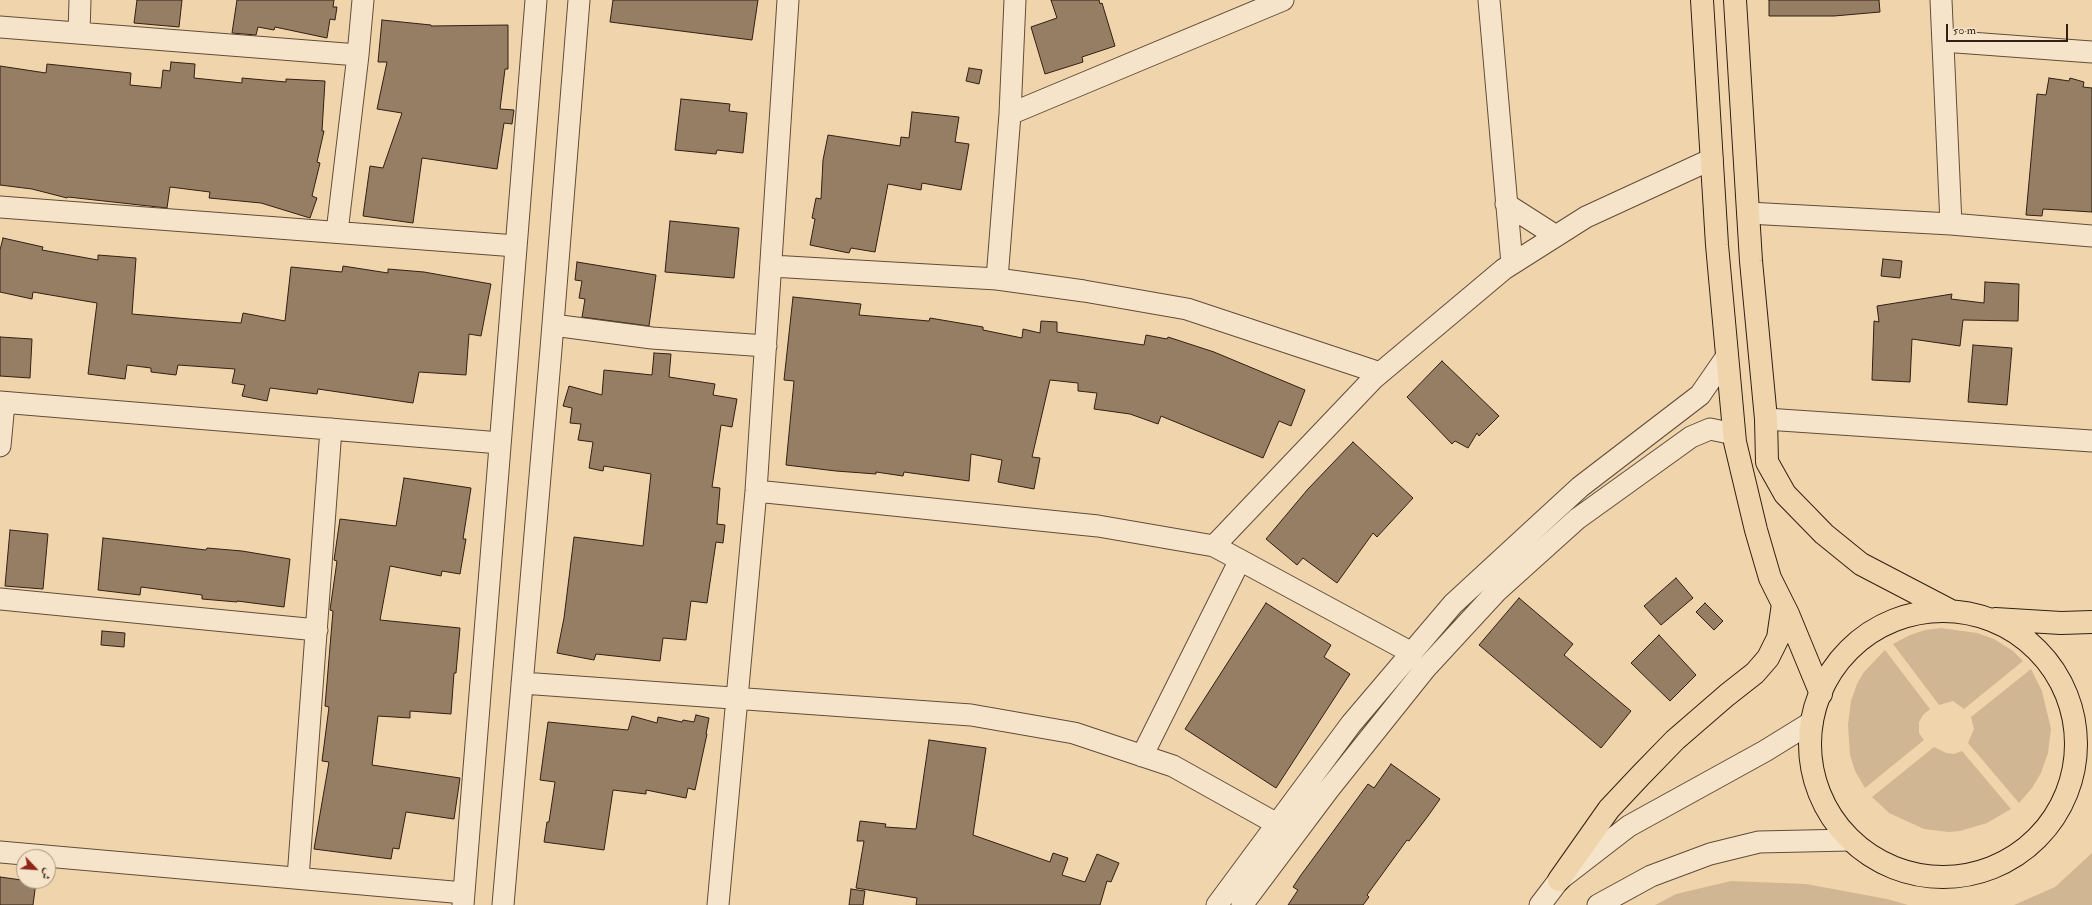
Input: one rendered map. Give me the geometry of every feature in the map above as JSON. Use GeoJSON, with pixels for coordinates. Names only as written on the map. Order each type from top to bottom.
{"type":"FeatureCollection","features":[{"type":"Feature","properties":{"kind":"main road"},"geometry":{"type":"LineString","coordinates":[[1702,0],[1712,159],[1734,434],[1756,530],[1770,578],[1783,604],[1821,694]]}},
{"type":"Feature","properties":{"kind":"main road"},"geometry":{"type":"LineString","coordinates":[[1735,0],[1748,213],[1766,419],[1767,462],[1785,494],[1824,534],[1861,564],[1951,611]]}},
{"type":"Feature","properties":{"kind":"main road"},"geometry":{"type":"LineString","coordinates":[[1559,880],[1609,809],[1640,776],[1675,740],[1755,673],[1768,658],[1778,638],[1783,604]]}},
{"type":"Feature","properties":{"kind":"main road"},"geometry":{"type":"LineString","coordinates":[[1989,618],[2023,637],[2050,664],[2069,698],[2077,742],[2070,787],[2049,826],[2016,857],[1974,875],[1930,878],[1887,866],[1850,840],[1824,804],[1811,761],[1812,722],[1821,694],[1824,685],[1846,653],[1876,629],[1912,615],[1951,611],[1989,618],[2061,623],[2092,622]]}},
{"type":"Feature","properties":{"kind":"main road"},"geometry":{"type":"LineString","coordinates":[[2073,764],[2092,735]]}},
{"type":"Feature","properties":{"kind":"street"},"geometry":{"type":"LineString","coordinates":[[79,33],[80,0]]}},
{"type":"Feature","properties":{"kind":"street"},"geometry":{"type":"LineString","coordinates":[[337,232],[363,0]]}},
{"type":"Feature","properties":{"kind":"street"},"geometry":{"type":"LineString","coordinates":[[0,852],[298,878],[463,899],[536,0]]}},
{"type":"Feature","properties":{"kind":"street"},"geometry":{"type":"LineString","coordinates":[[503,905],[553,325],[579,0]]}},
{"type":"Feature","properties":{"kind":"street"},"geometry":{"type":"LineString","coordinates":[[718,905],[756,491],[788,0]]}},
{"type":"Feature","properties":{"kind":"street"},"geometry":{"type":"LineString","coordinates":[[997,279],[1010,114],[1015,0]]}},
{"type":"Feature","properties":{"kind":"street"},"geometry":{"type":"LineString","coordinates":[[1010,114],[1283,0]]}},
{"type":"Feature","properties":{"kind":"street"},"geometry":{"type":"LineString","coordinates":[[1489,0],[1512,264]]}},
{"type":"Feature","properties":{"kind":"street"},"geometry":{"type":"LineString","coordinates":[[1941,0],[1951,224]]}},
{"type":"Feature","properties":{"kind":"street"},"geometry":{"type":"LineString","coordinates":[[0,27],[358,55]]}},
{"type":"Feature","properties":{"kind":"street"},"geometry":{"type":"LineString","coordinates":[[1943,41],[2092,52]]}},
{"type":"Feature","properties":{"kind":"street"},"geometry":{"type":"LineString","coordinates":[[1214,546],[1380,373],[1512,264],[1586,217],[1712,159]]}},
{"type":"Feature","properties":{"kind":"street"},"geometry":{"type":"LineString","coordinates":[[1506,204],[1556,236]]}},
{"type":"Feature","properties":{"kind":"street"},"geometry":{"type":"LineString","coordinates":[[0,207],[516,246]]}},
{"type":"Feature","properties":{"kind":"street"},"geometry":{"type":"LineString","coordinates":[[1748,213],[1951,224],[2092,236]]}},
{"type":"Feature","properties":{"kind":"street"},"geometry":{"type":"LineString","coordinates":[[771,266],[997,279],[1084,290],[1187,309],[1380,373]]}},
{"type":"Feature","properties":{"kind":"street"},"geometry":{"type":"LineString","coordinates":[[553,325],[652,338],[766,346]]}},
{"type":"Feature","properties":{"kind":"street"},"geometry":{"type":"LineString","coordinates":[[1217,905],[1352,724],[1453,604],[1580,487],[1700,395],[1727,356]]}},
{"type":"Feature","properties":{"kind":"street"},"geometry":{"type":"LineString","coordinates":[[0,446],[2,403],[500,443]]}},
{"type":"Feature","properties":{"kind":"street"},"geometry":{"type":"LineString","coordinates":[[1766,419],[2092,441]]}},
{"type":"Feature","properties":{"kind":"street"},"geometry":{"type":"LineString","coordinates":[[298,878],[331,429]]}},
{"type":"Feature","properties":{"kind":"street"},"geometry":{"type":"LineString","coordinates":[[1242,905],[1329,789],[1425,668],[1497,591],[1577,519],[1691,437],[1710,429],[1734,434]]}},
{"type":"Feature","properties":{"kind":"street"},"geometry":{"type":"LineString","coordinates":[[756,491],[1098,526],[1214,546],[1412,652]]}},
{"type":"Feature","properties":{"kind":"street"},"geometry":{"type":"LineString","coordinates":[[1142,756],[1240,560]]}},
{"type":"Feature","properties":{"kind":"street"},"geometry":{"type":"LineString","coordinates":[[0,599],[317,630]]}},
{"type":"Feature","properties":{"kind":"street"},"geometry":{"type":"LineString","coordinates":[[522,683],[737,700],[970,715],[1074,733],[1173,766],[1277,824]]}},
{"type":"Feature","properties":{"kind":"street"},"geometry":{"type":"LineString","coordinates":[[1540,905],[1559,880],[1629,826],[1765,751],[1812,722]]}},
{"type":"Feature","properties":{"kind":"street"},"geometry":{"type":"LineString","coordinates":[[1598,905],[1651,876],[1710,854],[1759,842],[1850,840]]}},
{"type":"Feature","properties":{"kind":"shaded area"},"geometry":{"type":"Polygon","coordinates":[[[1941,628],[1977,633],[1994,639],[2013,651],[2023,661],[1964,709],[1953,701],[1939,705],[1893,644],[1910,635],[1925,630],[1941,628]]]}},
{"type":"Feature","properties":{"kind":"shaded area"},"geometry":{"type":"Polygon","coordinates":[[[1885,650],[1930,709],[1923,715],[1919,722],[1919,733],[1924,740],[1865,788],[1855,771],[1850,755],[1848,725],[1851,701],[1857,684],[1864,672],[1885,650]]]}},
{"type":"Feature","properties":{"kind":"shaded area"},"geometry":{"type":"Polygon","coordinates":[[[2031,669],[2042,691],[2051,729],[2048,753],[2041,773],[2032,788],[2019,803],[1968,743],[1974,729],[1971,717],[2031,669]]]}},
{"type":"Feature","properties":{"kind":"shaded area"},"geometry":{"type":"Polygon","coordinates":[[[1934,747],[1946,753],[1954,754],[1962,751],[2011,809],[1987,823],[1960,831],[1949,832],[1924,829],[1889,813],[1872,797],[1934,747]]]}},
{"type":"Feature","properties":{"kind":"shaded area"},"geometry":{"type":"Polygon","coordinates":[[[2092,853],[2092,905],[2014,905],[2055,887],[2092,853]]]}},
{"type":"Feature","properties":{"kind":"shaded area"},"geometry":{"type":"Polygon","coordinates":[[[1731,881],[1806,884],[1887,899],[1908,905],[1655,905],[1676,894],[1731,881]]]}},
{"type":"Feature","properties":{"kind":"building"},"geometry":{"type":"Polygon","coordinates":[[[137,0],[182,0],[179,27],[134,23],[137,0]]]}},
{"type":"Feature","properties":{"kind":"building"},"geometry":{"type":"Polygon","coordinates":[[[237,0],[334,0],[333,7],[337,7],[335,20],[330,19],[327,38],[275,27],[274,30],[258,27],[256,35],[232,33],[237,0]]]}},
{"type":"Feature","properties":{"kind":"building"},"geometry":{"type":"Polygon","coordinates":[[[613,0],[758,0],[752,40],[610,22],[613,0]]]}},
{"type":"Feature","properties":{"kind":"building"},"geometry":{"type":"Polygon","coordinates":[[[1051,0],[1099,0],[1100,4],[1102,3],[1115,46],[1082,57],[1083,62],[1045,74],[1031,27],[1057,18],[1051,0]]]}},
{"type":"Feature","properties":{"kind":"building"},"geometry":{"type":"Polygon","coordinates":[[[1769,0],[1879,0],[1880,12],[1834,16],[1769,16],[1769,0]]]}},
{"type":"Feature","properties":{"kind":"building"},"geometry":{"type":"Polygon","coordinates":[[[382,20],[431,26],[508,25],[508,69],[505,69],[500,109],[514,110],[512,124],[504,123],[497,169],[422,158],[413,223],[363,216],[370,166],[383,168],[402,113],[377,109],[387,62],[378,62],[382,20]]]}},
{"type":"Feature","properties":{"kind":"building"},"geometry":{"type":"Polygon","coordinates":[[[171,62],[195,64],[194,78],[242,83],[242,78],[286,82],[286,79],[325,81],[322,131],[324,131],[317,162],[320,163],[312,196],[317,198],[310,218],[261,203],[209,198],[210,192],[170,187],[167,208],[67,198],[32,189],[0,185],[0,66],[46,73],[47,64],[131,73],[130,85],[161,88],[163,70],[170,71],[171,62]]]}},
{"type":"Feature","properties":{"kind":"building"},"geometry":{"type":"Polygon","coordinates":[[[969,68],[982,70],[979,84],[966,81],[969,68]]]}},
{"type":"Feature","properties":{"kind":"building"},"geometry":{"type":"Polygon","coordinates":[[[2049,78],[2069,81],[2070,78],[2084,82],[2083,87],[2092,88],[2092,212],[2043,209],[2042,216],[2026,215],[2037,94],[2046,95],[2049,78]]]}},
{"type":"Feature","properties":{"kind":"building"},"geometry":{"type":"Polygon","coordinates":[[[681,99],[730,104],[729,111],[747,113],[743,153],[717,150],[716,154],[675,150],[681,99]]]}},
{"type":"Feature","properties":{"kind":"building"},"geometry":{"type":"Polygon","coordinates":[[[912,112],[959,117],[955,142],[969,144],[961,190],[922,183],[921,190],[888,184],[875,252],[851,248],[849,253],[810,245],[815,219],[812,218],[816,198],[821,199],[823,160],[828,135],[900,146],[901,137],[909,138],[912,112]]]}},
{"type":"Feature","properties":{"kind":"building"},"geometry":{"type":"Polygon","coordinates":[[[670,221],[739,228],[734,278],[665,272],[670,221]]]}},
{"type":"Feature","properties":{"kind":"building"},"geometry":{"type":"Polygon","coordinates":[[[3,238],[43,247],[42,250],[98,260],[98,255],[136,258],[132,314],[241,323],[243,313],[285,321],[291,267],[342,272],[343,266],[388,273],[388,269],[424,272],[491,284],[481,336],[469,334],[466,375],[419,372],[413,403],[318,389],[317,394],[270,388],[267,401],[242,396],[245,385],[232,383],[235,369],[178,365],[176,375],[151,372],[151,368],[127,365],[125,379],[88,374],[97,303],[33,292],[32,299],[0,292],[0,250],[3,238]]]}},
{"type":"Feature","properties":{"kind":"building"},"geometry":{"type":"Polygon","coordinates":[[[1883,259],[1902,261],[1900,278],[1881,276],[1883,259]]]}},
{"type":"Feature","properties":{"kind":"building"},"geometry":{"type":"Polygon","coordinates":[[[577,262],[656,275],[649,326],[582,317],[585,299],[579,298],[582,281],[575,280],[577,262]]]}},
{"type":"Feature","properties":{"kind":"building"},"geometry":{"type":"Polygon","coordinates":[[[1985,282],[2019,284],[2018,321],[1963,320],[1960,346],[1912,339],[1910,382],[1872,380],[1874,321],[1879,322],[1877,306],[1952,294],[1951,299],[1984,303],[1985,282]]]}},
{"type":"Feature","properties":{"kind":"building"},"geometry":{"type":"Polygon","coordinates":[[[793,297],[861,304],[859,315],[929,321],[930,318],[983,327],[983,330],[1022,338],[1023,329],[1040,333],[1041,321],[1057,322],[1057,332],[1144,345],[1146,335],[1167,339],[1168,337],[1214,352],[1305,390],[1291,426],[1279,421],[1263,458],[1161,416],[1158,424],[1130,414],[1094,409],[1097,393],[1078,391],[1078,383],[1050,380],[1032,457],[1040,458],[1034,489],[998,482],[1002,460],[971,454],[969,481],[904,472],[903,476],[876,472],[876,474],[836,471],[786,465],[794,381],[784,380],[793,297]]]}},
{"type":"Feature","properties":{"kind":"building"},"geometry":{"type":"Polygon","coordinates":[[[0,337],[32,339],[30,378],[0,376],[0,337]]]}},
{"type":"Feature","properties":{"kind":"building"},"geometry":{"type":"Polygon","coordinates":[[[1973,345],[2012,348],[2007,405],[1968,402],[1973,345]]]}},
{"type":"Feature","properties":{"kind":"building"},"geometry":{"type":"Polygon","coordinates":[[[654,353],[671,354],[669,377],[715,384],[713,395],[737,399],[732,427],[721,425],[712,487],[720,488],[717,524],[725,525],[723,543],[716,542],[707,603],[691,601],[686,640],[663,638],[660,661],[596,654],[594,660],[557,653],[564,618],[574,537],[643,546],[651,474],[604,466],[603,471],[589,468],[593,442],[578,440],[581,424],[570,423],[572,408],[563,406],[569,386],[602,395],[604,370],[652,375],[654,353]]]}},
{"type":"Feature","properties":{"kind":"building"},"geometry":{"type":"Polygon","coordinates":[[[1442,361],[1499,416],[1479,436],[1477,433],[1468,448],[1455,441],[1452,444],[1407,397],[1442,361]]]}},
{"type":"Feature","properties":{"kind":"building"},"geometry":{"type":"Polygon","coordinates":[[[1353,442],[1413,498],[1377,537],[1373,533],[1337,583],[1303,558],[1297,565],[1266,539],[1308,489],[1353,442]]]}},
{"type":"Feature","properties":{"kind":"building"},"geometry":{"type":"Polygon","coordinates":[[[404,478],[471,488],[463,539],[466,539],[460,574],[442,571],[441,576],[390,566],[380,620],[460,628],[456,673],[454,673],[451,714],[410,711],[410,718],[378,716],[372,765],[460,778],[454,819],[406,812],[399,849],[393,848],[391,859],[314,849],[329,762],[322,761],[329,707],[325,706],[333,611],[330,610],[337,561],[334,560],[340,519],[396,526],[404,478]]]}},
{"type":"Feature","properties":{"kind":"building"},"geometry":{"type":"Polygon","coordinates":[[[10,530],[48,534],[43,589],[5,586],[10,530]]]}},
{"type":"Feature","properties":{"kind":"building"},"geometry":{"type":"Polygon","coordinates":[[[103,538],[206,550],[207,548],[242,551],[290,559],[284,607],[237,601],[202,599],[202,595],[141,587],[140,595],[98,590],[103,538]]]}},
{"type":"Feature","properties":{"kind":"building"},"geometry":{"type":"Polygon","coordinates":[[[1676,578],[1693,598],[1661,625],[1644,606],[1676,578]]]}},
{"type":"Feature","properties":{"kind":"building"},"geometry":{"type":"Polygon","coordinates":[[[1519,598],[1573,644],[1564,655],[1631,711],[1601,748],[1479,645],[1519,598]]]}},
{"type":"Feature","properties":{"kind":"building"},"geometry":{"type":"Polygon","coordinates":[[[1266,603],[1331,645],[1324,657],[1350,674],[1276,788],[1185,729],[1266,603]]]}},
{"type":"Feature","properties":{"kind":"building"},"geometry":{"type":"Polygon","coordinates":[[[1705,603],[1723,621],[1714,630],[1696,612],[1705,603]]]}},
{"type":"Feature","properties":{"kind":"building"},"geometry":{"type":"Polygon","coordinates":[[[102,631],[125,633],[124,647],[101,645],[102,631]]]}},
{"type":"Feature","properties":{"kind":"building"},"geometry":{"type":"Polygon","coordinates":[[[1659,635],[1696,675],[1670,701],[1631,663],[1659,635]]]}},
{"type":"Feature","properties":{"kind":"building"},"geometry":{"type":"Polygon","coordinates":[[[696,715],[709,718],[695,790],[688,788],[686,798],[646,790],[646,794],[613,790],[604,850],[544,842],[547,822],[549,822],[555,782],[540,780],[548,722],[628,730],[632,716],[657,723],[658,717],[682,722],[683,720],[694,722],[696,715]]]}},
{"type":"Feature","properties":{"kind":"building"},"geometry":{"type":"Polygon","coordinates":[[[929,740],[986,748],[973,835],[1050,862],[1053,853],[1068,858],[1062,875],[1085,882],[1097,854],[1119,863],[1111,882],[1107,881],[1100,905],[916,905],[917,898],[856,888],[864,841],[857,841],[860,821],[886,824],[885,827],[916,829],[929,740]]]}},
{"type":"Feature","properties":{"kind":"building"},"geometry":{"type":"Polygon","coordinates":[[[1391,764],[1440,799],[1409,841],[1407,840],[1367,895],[1369,897],[1363,905],[1288,905],[1298,890],[1293,887],[1301,875],[1368,784],[1374,788],[1391,764]]]}},
{"type":"Feature","properties":{"kind":"building"},"geometry":{"type":"Polygon","coordinates":[[[0,877],[16,879],[16,889],[35,889],[33,905],[0,905],[0,877]]]}},
{"type":"Feature","properties":{"kind":"building"},"geometry":{"type":"Polygon","coordinates":[[[851,889],[865,891],[863,905],[849,905],[851,889]]]}}]}
